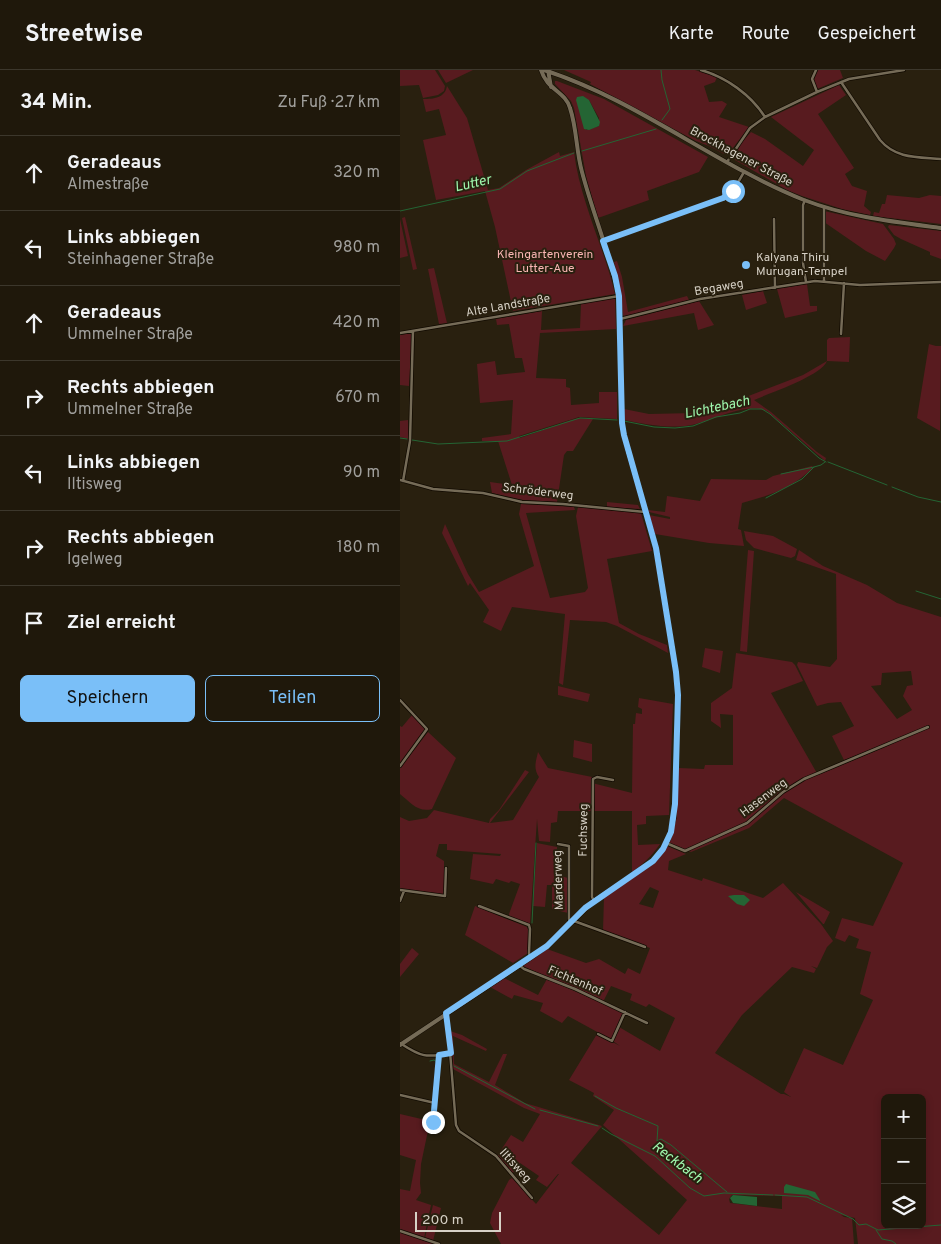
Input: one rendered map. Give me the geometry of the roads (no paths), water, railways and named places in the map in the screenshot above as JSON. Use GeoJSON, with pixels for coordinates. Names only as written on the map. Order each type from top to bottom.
{"type":"FeatureCollection","features":[{"type":"Feature","properties":{"kind":"main road"},"geometry":{"type":"LineString","coordinates":[[545,70],[551,86]]}},
{"type":"Feature","properties":{"kind":"main road"},"geometry":{"type":"LineString","coordinates":[[400,1044],[547,946],[594,901],[658,856],[671,832],[675,804],[678,695],[656,548],[628,451],[622,423],[619,296],[615,276],[580,166],[571,109],[563,97],[544,80],[545,70]]}},
{"type":"Feature","properties":{"kind":"main road","name":"Brockhagener Straße"},"geometry":{"type":"LineString","coordinates":[[545,70],[603,94],[744,171],[805,200],[824,207],[870,218],[941,228]]}},
{"type":"Feature","properties":{"kind":"street"},"geometry":{"type":"LineString","coordinates":[[701,70],[715,75],[738,88],[765,117]]}},
{"type":"Feature","properties":{"kind":"street"},"geometry":{"type":"LineString","coordinates":[[816,70],[812,79],[817,92]]}},
{"type":"Feature","properties":{"kind":"street"},"geometry":{"type":"LineString","coordinates":[[727,162],[750,128],[765,117],[841,82],[856,77],[904,70]]}},
{"type":"Feature","properties":{"kind":"street"},"geometry":{"type":"LineString","coordinates":[[841,82],[887,148],[902,156],[941,159]]}},
{"type":"Feature","properties":{"kind":"street"},"geometry":{"type":"LineString","coordinates":[[603,241],[723,198],[733,191],[744,171]]}},
{"type":"Feature","properties":{"kind":"street"},"geometry":{"type":"LineString","coordinates":[[805,200],[803,205],[803,263],[806,282]]}},
{"type":"Feature","properties":{"kind":"street"},"geometry":{"type":"LineString","coordinates":[[824,207],[824,281]]}},
{"type":"Feature","properties":{"kind":"street"},"geometry":{"type":"LineString","coordinates":[[774,219],[775,288]]}},
{"type":"Feature","properties":{"kind":"street","name":"Begaweg"},"geometry":{"type":"LineString","coordinates":[[620,319],[700,300],[806,282],[824,281],[844,284],[941,282]]}},
{"type":"Feature","properties":{"kind":"street"},"geometry":{"type":"LineString","coordinates":[[840,334],[844,284]]}},
{"type":"Feature","properties":{"kind":"street","name":"Alte Landstraße"},"geometry":{"type":"LineString","coordinates":[[400,334],[619,296]]}},
{"type":"Feature","properties":{"kind":"street"},"geometry":{"type":"LineString","coordinates":[[401,480],[410,441],[413,331]]}},
{"type":"Feature","properties":{"kind":"street","name":"Schröderweg"},"geometry":{"type":"LineString","coordinates":[[401,480],[433,489],[483,493],[522,502],[645,512]]}},
{"type":"Feature","properties":{"kind":"street"},"geometry":{"type":"LineString","coordinates":[[400,700],[427,729],[400,766]]}},
{"type":"Feature","properties":{"kind":"street","name":"Hasenweg"},"geometry":{"type":"LineString","coordinates":[[666,844],[685,851],[747,823],[782,792],[804,779],[928,727]]}},
{"type":"Feature","properties":{"kind":"street","name":"Fuchsweg"},"geometry":{"type":"LineString","coordinates":[[594,901],[592,897],[593,781],[595,777],[613,780]]}},
{"type":"Feature","properties":{"kind":"street","name":"Marderweg"},"geometry":{"type":"LineString","coordinates":[[558,844],[569,846],[569,919],[572,921]]}},
{"type":"Feature","properties":{"kind":"street"},"geometry":{"type":"LineString","coordinates":[[400,901],[402,891],[446,896],[446,868]]}},
{"type":"Feature","properties":{"kind":"street"},"geometry":{"type":"LineString","coordinates":[[479,906],[529,925],[530,954],[532,957]]}},
{"type":"Feature","properties":{"kind":"street"},"geometry":{"type":"LineString","coordinates":[[572,921],[645,947]]}},
{"type":"Feature","properties":{"kind":"street","name":"Fichtenhof"},"geometry":{"type":"LineString","coordinates":[[520,965],[524,969],[647,1023]]}},
{"type":"Feature","properties":{"kind":"street"},"geometry":{"type":"LineString","coordinates":[[598,1034],[612,1041],[625,1012]]}},
{"type":"Feature","properties":{"kind":"street","name":"Iltisweg"},"geometry":{"type":"LineString","coordinates":[[446,1013],[456,1125],[459,1131],[496,1156],[532,1198]]}},
{"type":"Feature","properties":{"kind":"street"},"geometry":{"type":"LineString","coordinates":[[400,1044],[423,1056],[451,1053]]}},
{"type":"Feature","properties":{"kind":"street"},"geometry":{"type":"LineString","coordinates":[[431,1128],[439,1055]]}},
{"type":"Feature","properties":{"kind":"street"},"geometry":{"type":"LineString","coordinates":[[400,1095],[435,1103]]}},
{"type":"Feature","properties":{"kind":"street"},"geometry":{"type":"LineString","coordinates":[[400,1231],[439,1244]]}},
{"type":"Feature","properties":{"kind":"waterway","name":"Lutter"},"geometry":{"type":"LineString","coordinates":[[661,70],[670,109],[662,120]]}},
{"type":"Feature","properties":{"kind":"waterway","name":"Lutter"},"geometry":{"type":"LineString","coordinates":[[582,151],[656,129]]}},
{"type":"Feature","properties":{"kind":"waterway","name":"Lutter"},"geometry":{"type":"LineString","coordinates":[[400,211],[500,189],[527,171],[574,153]]}},
{"type":"Feature","properties":{"kind":"waterway","name":"Lichtebach"},"geometry":{"type":"LineString","coordinates":[[624,421],[654,427],[675,428],[693,426],[716,417],[740,413],[750,409],[762,409],[826,462]]}},
{"type":"Feature","properties":{"kind":"waterway","name":"Lichtebach"},"geometry":{"type":"LineString","coordinates":[[412,440],[438,444],[507,441],[580,418],[617,420]]}},
{"type":"Feature","properties":{"kind":"waterway","name":"Lichtebach"},"geometry":{"type":"LineString","coordinates":[[400,438],[407,439]]}},
{"type":"Feature","properties":{"kind":"waterway"},"geometry":{"type":"LineString","coordinates":[[766,498],[802,479],[814,467],[825,462]]}},
{"type":"Feature","properties":{"kind":"waterway","name":"Lichtebach"},"geometry":{"type":"LineString","coordinates":[[828,462],[887,485]]}},
{"type":"Feature","properties":{"kind":"waterway"},"geometry":{"type":"LineString","coordinates":[[781,474],[814,467]]}},
{"type":"Feature","properties":{"kind":"waterway","name":"Lichtebach"},"geometry":{"type":"LineString","coordinates":[[892,487],[918,497],[941,502]]}},
{"type":"Feature","properties":{"kind":"waterway"},"geometry":{"type":"LineString","coordinates":[[916,591],[941,599]]}},
{"type":"Feature","properties":{"kind":"waterway"},"geometry":{"type":"LineString","coordinates":[[532,923],[536,843]]}},
{"type":"Feature","properties":{"kind":"waterway","name":"Reckbach"},"geometry":{"type":"LineString","coordinates":[[430,1061],[434,1060],[437,1062]]}},
{"type":"Feature","properties":{"kind":"waterway","name":"Reckbach"},"geometry":{"type":"LineString","coordinates":[[454,1066],[535,1109]]}},
{"type":"Feature","properties":{"kind":"waterway"},"geometry":{"type":"LineString","coordinates":[[595,1096],[616,1108],[658,1126],[657,1141],[661,1139],[671,1145],[727,1192]]}},
{"type":"Feature","properties":{"kind":"waterway","name":"Reckbach"},"geometry":{"type":"LineString","coordinates":[[540,1110],[598,1126]]}},
{"type":"Feature","properties":{"kind":"waterway","name":"Reckbach"},"geometry":{"type":"LineString","coordinates":[[602,1128],[655,1156],[690,1188],[704,1196],[724,1193],[773,1195]]}},
{"type":"Feature","properties":{"kind":"waterway","name":"Reckbach"},"geometry":{"type":"LineString","coordinates":[[775,1195],[807,1197],[853,1219],[859,1225],[866,1224],[878,1230],[941,1225]]}},
{"type":"Feature","properties":{"kind":"waterway","name":"Reckbach"},"geometry":{"type":"LineString","coordinates":[[876,1230],[882,1239],[896,1244]]}},
{"type":"Feature","properties":{"kind":"place","name":"Kalyana Thiru Murugan-Tempel"},"geometry":{"type":"Point","coordinates":[746,265]}},
{"type":"Feature","properties":{"kind":"park label","name":"Kleingartenverein Lutter-Aue"},"geometry":{"type":"Point","coordinates":[545,262]}}]}
